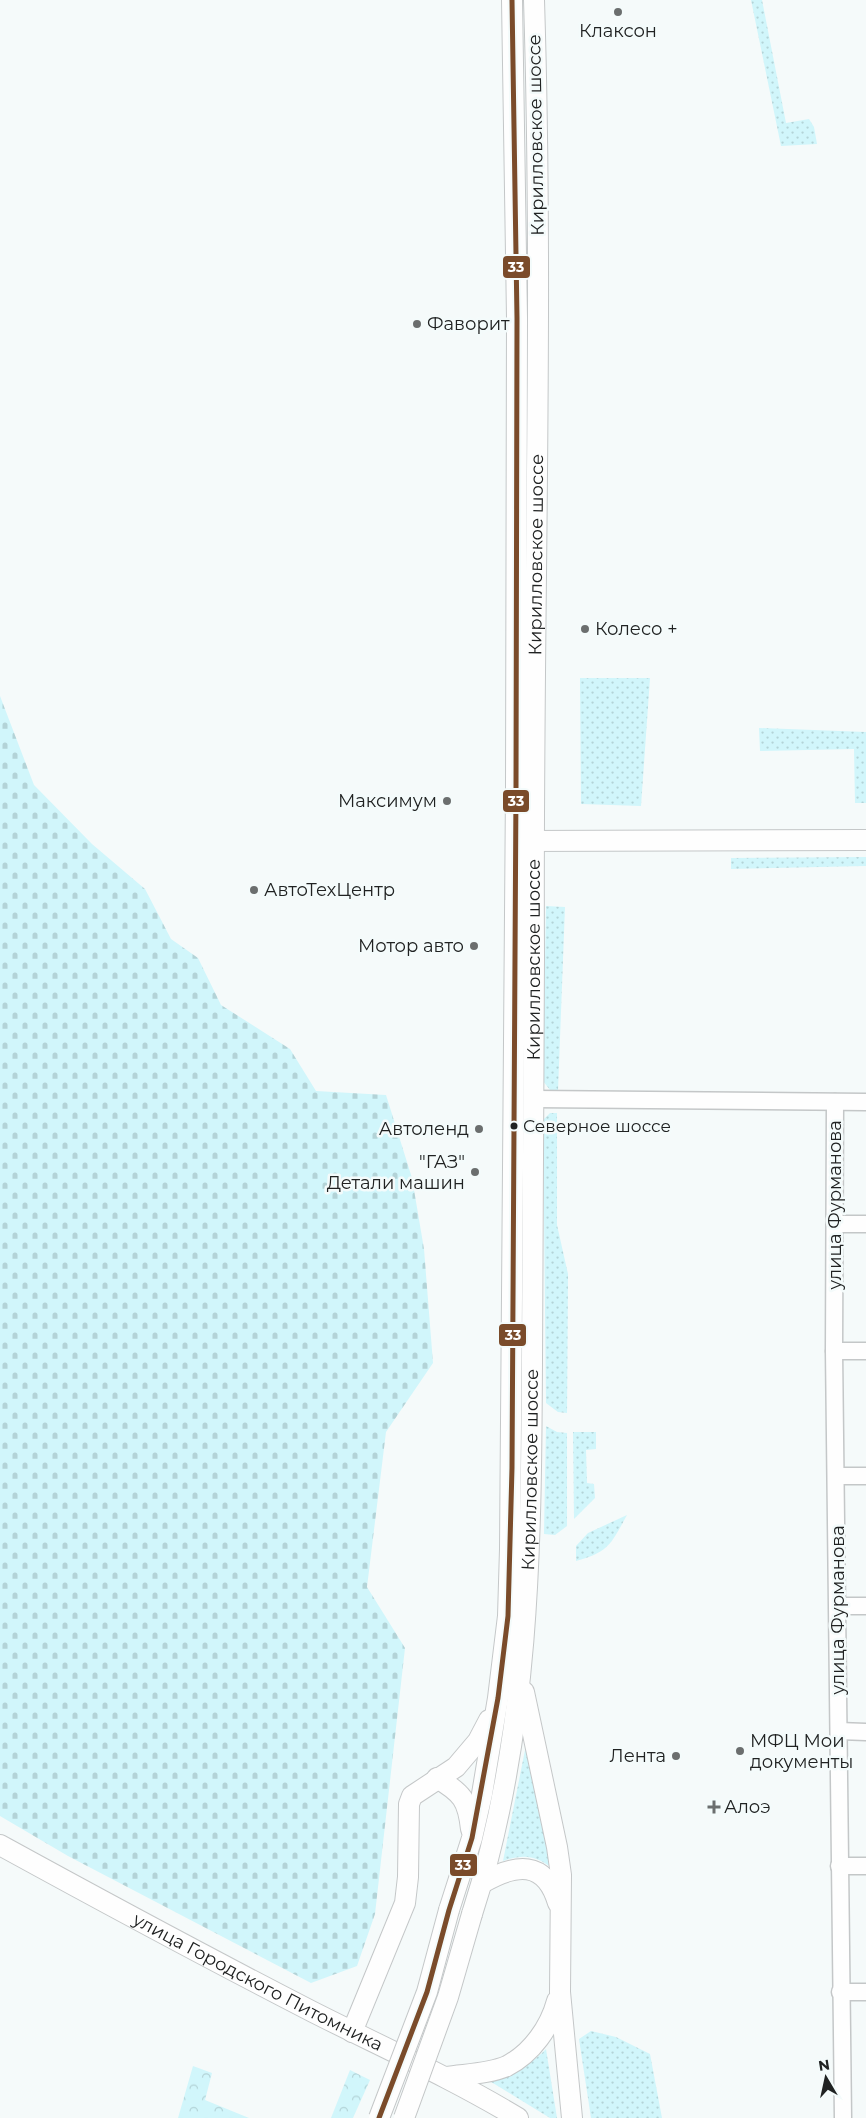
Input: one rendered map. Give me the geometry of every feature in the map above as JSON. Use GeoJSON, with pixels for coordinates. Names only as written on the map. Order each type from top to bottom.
{"type":"FeatureCollection","features":[{"type":"Feature","properties":{"kind":"main road","name":"Кирилловское шоссе"},"geometry":{"type":"LineString","coordinates":[[404,2118],[448,1997],[482,1884],[504,1797],[521,1679],[528,1580],[534,1099],[525,841],[512,0]]}},
{"type":"Feature","properties":{"kind":"main road","name":"Кирилловское шоссе"},"geometry":{"type":"LineString","coordinates":[[379,2118],[427,1992],[449,1910],[472,1838],[498,1698],[508,1616],[538,318],[534,0]]}},
{"type":"Feature","properties":{"kind":"main road"},"geometry":{"type":"LineString","coordinates":[[525,841],[866,840]]}},
{"type":"Feature","properties":{"kind":"main road"},"geometry":{"type":"LineString","coordinates":[[521,1679],[557,1847],[561,1876],[559,1905],[560,1992],[572,2118]]}},
{"type":"Feature","properties":{"kind":"main road"},"geometry":{"type":"LineString","coordinates":[[352,2032],[405,1903],[410,1800],[414,1793],[456,1767],[484,1732],[498,1698]]}},
{"type":"Feature","properties":{"kind":"main road"},"geometry":{"type":"LineString","coordinates":[[437,1778],[458,1792],[462,1797],[470,1817],[472,1838]]}},
{"type":"Feature","properties":{"kind":"main road","name":"улица Городского Питомника"},"geometry":{"type":"LineString","coordinates":[[0,1845],[230,1969],[352,2032],[446,2077],[518,2118]]}},
{"type":"Feature","properties":{"kind":"main road"},"geometry":{"type":"LineString","coordinates":[[482,1884],[514,1868],[534,1871],[542,1875],[554,1890],[559,1905]]}},
{"type":"Feature","properties":{"kind":"main road"},"geometry":{"type":"LineString","coordinates":[[446,2077],[482,2072],[506,2066],[523,2055],[542,2034],[553,2016],[560,1992]]}},
{"type":"Feature","properties":{"kind":"street"},"geometry":{"type":"LineString","coordinates":[[534,1099],[866,1102]]}},
{"type":"Feature","properties":{"kind":"street","name":"улица Фурманова"},"geometry":{"type":"LineString","coordinates":[[835,1102],[834,1351],[837,1476],[840,1992],[843,2118]]}},
{"type":"Feature","properties":{"kind":"street"},"geometry":{"type":"LineString","coordinates":[[836,1224],[866,1224]]}},
{"type":"Feature","properties":{"kind":"street"},"geometry":{"type":"LineString","coordinates":[[834,1351],[866,1351]]}},
{"type":"Feature","properties":{"kind":"street"},"geometry":{"type":"LineString","coordinates":[[837,1476],[866,1476]]}},
{"type":"Feature","properties":{"kind":"street"},"geometry":{"type":"LineString","coordinates":[[838,1606],[866,1606]]}},
{"type":"Feature","properties":{"kind":"street"},"geometry":{"type":"LineString","coordinates":[[839,1731],[866,1732]]}},
{"type":"Feature","properties":{"kind":"street"},"geometry":{"type":"LineString","coordinates":[[839,1866],[866,1866]]}},
{"type":"Feature","properties":{"kind":"street"},"geometry":{"type":"LineString","coordinates":[[840,1992],[866,1992]]}},
{"type":"Feature","properties":{"kind":"green space"},"geometry":{"type":"Polygon","coordinates":[[[751,0],[762,0],[786,123],[809,119],[814,127],[817,144],[781,146],[751,0]]]}},
{"type":"Feature","properties":{"kind":"green space"},"geometry":{"type":"Polygon","coordinates":[[[580,678],[650,678],[641,806],[581,804],[580,678]]]}},
{"type":"Feature","properties":{"kind":"green space"},"geometry":{"type":"Polygon","coordinates":[[[0,696],[34,785],[92,844],[145,889],[171,939],[198,958],[221,1005],[290,1049],[316,1091],[386,1095],[412,1178],[424,1249],[433,1363],[386,1432],[367,1587],[405,1648],[375,1914],[357,1966],[311,1983],[68,1856],[0,1816],[0,696]]]}},
{"type":"Feature","properties":{"kind":"green space"},"geometry":{"type":"Polygon","coordinates":[[[759,728],[866,732],[866,803],[855,803],[854,749],[760,751],[759,728]]]}},
{"type":"Feature","properties":{"kind":"green space"},"geometry":{"type":"Polygon","coordinates":[[[866,857],[866,866],[731,869],[731,858],[866,857]]]}},
{"type":"Feature","properties":{"kind":"green space"},"geometry":{"type":"Polygon","coordinates":[[[546,906],[565,907],[558,1091],[550,1090],[543,1081],[546,906]]]}},
{"type":"Feature","properties":{"kind":"green space"},"geometry":{"type":"Polygon","coordinates":[[[550,1113],[557,1113],[557,1225],[568,1274],[567,1413],[558,1412],[546,1403],[543,1120],[550,1113]]]}},
{"type":"Feature","properties":{"kind":"green space"},"geometry":{"type":"Polygon","coordinates":[[[546,1426],[557,1432],[567,1433],[567,1526],[555,1535],[544,1534],[546,1426]]]}},
{"type":"Feature","properties":{"kind":"green space"},"geometry":{"type":"Polygon","coordinates":[[[573,1432],[596,1432],[596,1449],[586,1450],[587,1483],[594,1484],[595,1498],[574,1519],[573,1432]]]}},
{"type":"Feature","properties":{"kind":"green space"},"geometry":{"type":"Polygon","coordinates":[[[627,1515],[613,1540],[608,1545],[596,1554],[576,1561],[576,1546],[588,1533],[627,1515]]]}},
{"type":"Feature","properties":{"kind":"green space"},"geometry":{"type":"Polygon","coordinates":[[[527,1740],[552,1868],[540,1860],[529,1857],[517,1857],[503,1861],[527,1740]]]}},
{"type":"Feature","properties":{"kind":"green space"},"geometry":{"type":"Polygon","coordinates":[[[591,2031],[616,2037],[650,2054],[662,2118],[591,2118],[579,2039],[591,2031]]]}},
{"type":"Feature","properties":{"kind":"green space"},"geometry":{"type":"Polygon","coordinates":[[[546,2049],[557,2118],[550,2118],[488,2080],[519,2069],[546,2049]]]}},
{"type":"Feature","properties":{"kind":"green space"},"geometry":{"type":"Polygon","coordinates":[[[193,2066],[212,2073],[205,2100],[249,2118],[178,2118],[193,2066]]]}},
{"type":"Feature","properties":{"kind":"green space"},"geometry":{"type":"Polygon","coordinates":[[[350,2070],[370,2080],[353,2118],[331,2118],[350,2070]]]}},
{"type":"Feature","properties":{"kind":"transit line","name":"33"},"geometry":{"type":"LineString","coordinates":[[379,2118],[427,1992],[449,1910],[472,1838],[498,1698],[508,1616],[512,1468],[516,788],[517,318],[512,0]]}},
{"type":"Feature","properties":{"kind":"place","name":"Клаксон"},"geometry":{"type":"Point","coordinates":[618,12]}},
{"type":"Feature","properties":{"kind":"place","name":"Фаворит"},"geometry":{"type":"Point","coordinates":[417,324]}},
{"type":"Feature","properties":{"kind":"place","name":"Колесо +"},"geometry":{"type":"Point","coordinates":[585,629]}},
{"type":"Feature","properties":{"kind":"place","name":"Максимум"},"geometry":{"type":"Point","coordinates":[447,801]}},
{"type":"Feature","properties":{"kind":"place","name":"АвтоТехЦентр"},"geometry":{"type":"Point","coordinates":[254,890]}},
{"type":"Feature","properties":{"kind":"place","name":"Мотор авто"},"geometry":{"type":"Point","coordinates":[474,946]}},
{"type":"Feature","properties":{"kind":"place","name":"Северное шоссе"},"geometry":{"type":"Point","coordinates":[514,1126]}},
{"type":"Feature","properties":{"kind":"place","name":"Автоленд"},"geometry":{"type":"Point","coordinates":[479,1129]}},
{"type":"Feature","properties":{"kind":"place","name":"\"ГАЗ\" Детали машин"},"geometry":{"type":"Point","coordinates":[475,1172]}},
{"type":"Feature","properties":{"kind":"place","name":"МФЦ Мои документы"},"geometry":{"type":"Point","coordinates":[740,1751]}},
{"type":"Feature","properties":{"kind":"place","name":"Лента"},"geometry":{"type":"Point","coordinates":[676,1756]}},
{"type":"Feature","properties":{"kind":"place","name":"Алоэ"},"geometry":{"type":"Point","coordinates":[714,1807]}}]}
